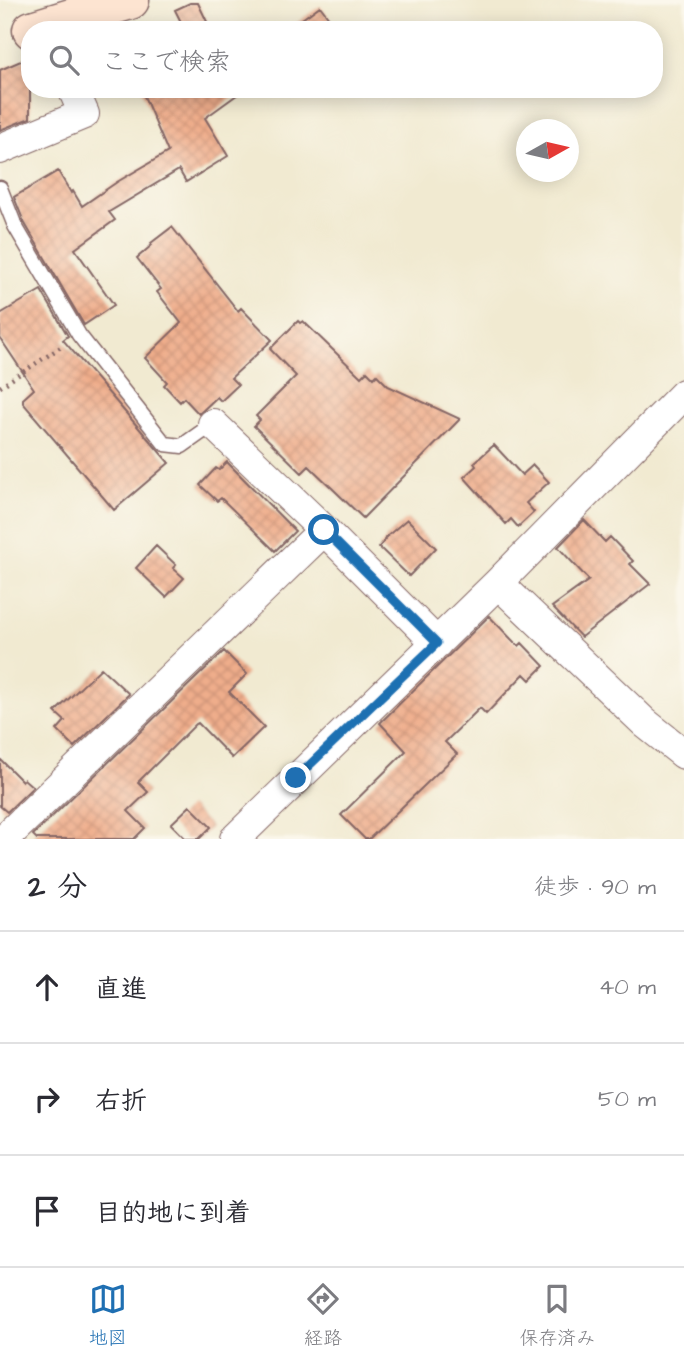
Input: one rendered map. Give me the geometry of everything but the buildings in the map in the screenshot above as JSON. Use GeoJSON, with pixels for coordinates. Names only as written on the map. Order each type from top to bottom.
{"type":"FeatureCollection","features":[{"type":"Feature","properties":{"kind":"street"},"geometry":{"type":"LineString","coordinates":[[64,21],[128,0]]}},
{"type":"Feature","properties":{"kind":"street"},"geometry":{"type":"LineString","coordinates":[[0,38],[21,33]]}},
{"type":"Feature","properties":{"kind":"street"},"geometry":{"type":"LineString","coordinates":[[0,149],[84,114],[77,98]]}},
{"type":"Feature","properties":{"kind":"street"},"geometry":{"type":"LineString","coordinates":[[235,839],[498,583],[684,394]]}},
{"type":"Feature","properties":{"kind":"street"},"geometry":{"type":"LineString","coordinates":[[213,424],[437,643]]}},
{"type":"Feature","properties":{"kind":"street"},"geometry":{"type":"LineString","coordinates":[[4,839],[324,530]]}},
{"type":"Feature","properties":{"kind":"street"},"geometry":{"type":"LineString","coordinates":[[498,583],[645,723],[684,754]]}},
{"type":"Feature","properties":{"kind":"lane"},"geometry":{"type":"LineString","coordinates":[[0,188],[15,226],[79,335],[165,444],[183,446],[213,424]]}},
{"type":"Feature","properties":{"kind":"path"},"geometry":{"type":"LineString","coordinates":[[0,387],[79,335]]}},
{"type":"Feature","properties":{"kind":"route"},"geometry":{"type":"LineString","coordinates":[[296,778],[437,643],[324,530]]}}]}
